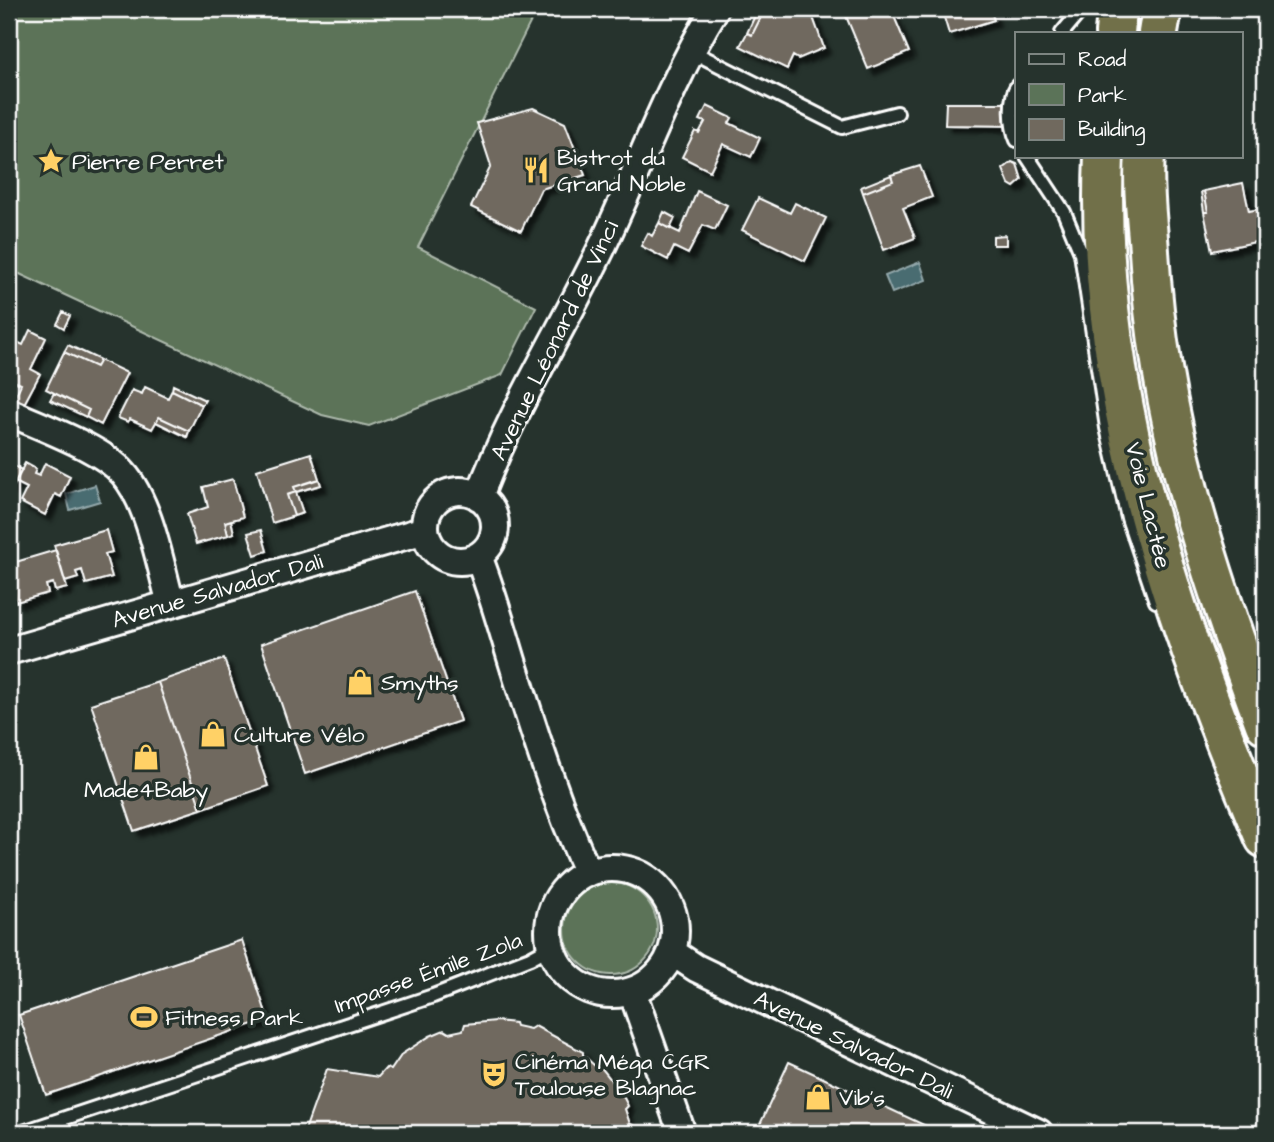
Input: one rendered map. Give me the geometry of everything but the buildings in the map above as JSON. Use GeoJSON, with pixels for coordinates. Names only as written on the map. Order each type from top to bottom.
{"type":"FeatureCollection","features":[{"type":"Feature","properties":{"kind":"highway"},"geometry":{"type":"LineString","coordinates":[[1115,32],[1117,9]]}},
{"type":"Feature","properties":{"kind":"highway"},"geometry":{"type":"LineString","coordinates":[[1158,32],[1162,9]]}},
{"type":"Feature","properties":{"kind":"highway","name":"Voie Lactée"},"geometry":{"type":"LineString","coordinates":[[1104,158],[1101,221],[1119,379],[1146,505],[1177,612],[1265,838]]}},
{"type":"Feature","properties":{"kind":"highway","name":"Voie Lactée"},"geometry":{"type":"LineString","coordinates":[[1145,158],[1152,303],[1161,380],[1177,454],[1215,589],[1265,724]]}},
{"type":"Feature","properties":{"kind":"street","name":"Avenue Léonard de Vinci"},"geometry":{"type":"LineString","coordinates":[[479,497],[493,460],[600,250],[700,31],[715,9]]}},
{"type":"Feature","properties":{"kind":"street"},"geometry":{"type":"LineString","coordinates":[[9,412],[95,453],[122,471],[138,494],[171,604]]}},
{"type":"Feature","properties":{"kind":"street"},"geometry":{"type":"LineString","coordinates":[[462,491],[479,497],[491,511],[495,529],[492,540],[478,556],[457,561],[443,557],[432,547],[425,530],[428,512],[440,497],[462,491]]}},
{"type":"Feature","properties":{"kind":"street","name":"Avenue Salvador Dali"},"geometry":{"type":"LineString","coordinates":[[9,651],[425,530]]}},
{"type":"Feature","properties":{"kind":"street"},"geometry":{"type":"LineString","coordinates":[[478,556],[490,585],[541,754],[566,826],[587,873]]}},
{"type":"Feature","properties":{"kind":"street"},"geometry":{"type":"LineString","coordinates":[[605,868],[623,869],[640,875],[655,885],[666,899],[673,916],[675,934],[672,952],[663,969],[649,982],[632,991],[615,995],[582,987],[568,977],[550,947],[549,924],[555,903],[569,885],[587,873],[605,868]]}},
{"type":"Feature","properties":{"kind":"street","name":"Avenue Salvador Dali"},"geometry":{"type":"LineString","coordinates":[[672,952],[696,968],[1039,1133]]}},
{"type":"Feature","properties":{"kind":"street"},"geometry":{"type":"LineString","coordinates":[[632,991],[682,1133]]}},
{"type":"Feature","properties":{"kind":"lane"},"geometry":{"type":"LineString","coordinates":[[1063,32],[1082,9]]}},
{"type":"Feature","properties":{"kind":"lane"},"geometry":{"type":"LineString","coordinates":[[700,31],[842,127],[897,113]]}},
{"type":"Feature","properties":{"kind":"lane"},"geometry":{"type":"LineString","coordinates":[[1015,89],[1015,136]]}},
{"type":"Feature","properties":{"kind":"lane"},"geometry":{"type":"LineString","coordinates":[[1028,158],[1064,212],[1081,253],[1105,416],[1128,518],[1161,614]]}},
{"type":"Feature","properties":{"kind":"lane"},"geometry":{"type":"LineString","coordinates":[[1172,638],[1236,768]]}},
{"type":"Feature","properties":{"kind":"lane","name":"Impasse Émile Zola"},"geometry":{"type":"LineString","coordinates":[[20,1133],[433,996],[530,958],[550,947]]}},
{"type":"Feature","properties":{"kind":"green space"},"geometry":{"type":"Polygon","coordinates":[[[9,9],[537,9],[418,247],[536,307],[502,375],[369,426],[322,415],[9,269],[9,9]]]}},
{"type":"Feature","properties":{"kind":"green space"},"geometry":{"type":"Polygon","coordinates":[[[611,883],[628,887],[643,897],[653,912],[657,929],[653,946],[643,961],[628,971],[611,975],[594,971],[579,961],[569,946],[565,929],[569,912],[579,897],[594,887],[611,883]]]}},
{"type":"Feature","properties":{"kind":"water"},"geometry":{"type":"Polygon","coordinates":[[[920,262],[926,280],[892,293],[885,276],[920,262]]]}},
{"type":"Feature","properties":{"kind":"water"},"geometry":{"type":"Polygon","coordinates":[[[95,485],[100,501],[70,510],[66,494],[95,485]]]}},
{"type":"Feature","properties":{"kind":"place","name":"Pierre Perret"},"geometry":{"type":"Point","coordinates":[51,161]}},
{"type":"Feature","properties":{"kind":"place","name":"Bistrot du Grand Noble"},"geometry":{"type":"Point","coordinates":[536,170]}},
{"type":"Feature","properties":{"kind":"place","name":"Smyths"},"geometry":{"type":"Point","coordinates":[360,682]}},
{"type":"Feature","properties":{"kind":"place","name":"Culture Vélo"},"geometry":{"type":"Point","coordinates":[213,734]}},
{"type":"Feature","properties":{"kind":"place","name":"Made4Baby"},"geometry":{"type":"Point","coordinates":[146,757]}},
{"type":"Feature","properties":{"kind":"place","name":"Fitness Park"},"geometry":{"type":"Point","coordinates":[144,1017]}},
{"type":"Feature","properties":{"kind":"place","name":"Cinéma Méga CGR Toulouse Blagnac"},"geometry":{"type":"Point","coordinates":[494,1074]}},
{"type":"Feature","properties":{"kind":"place","name":"Vib's"},"geometry":{"type":"Point","coordinates":[818,1097]}}]}
